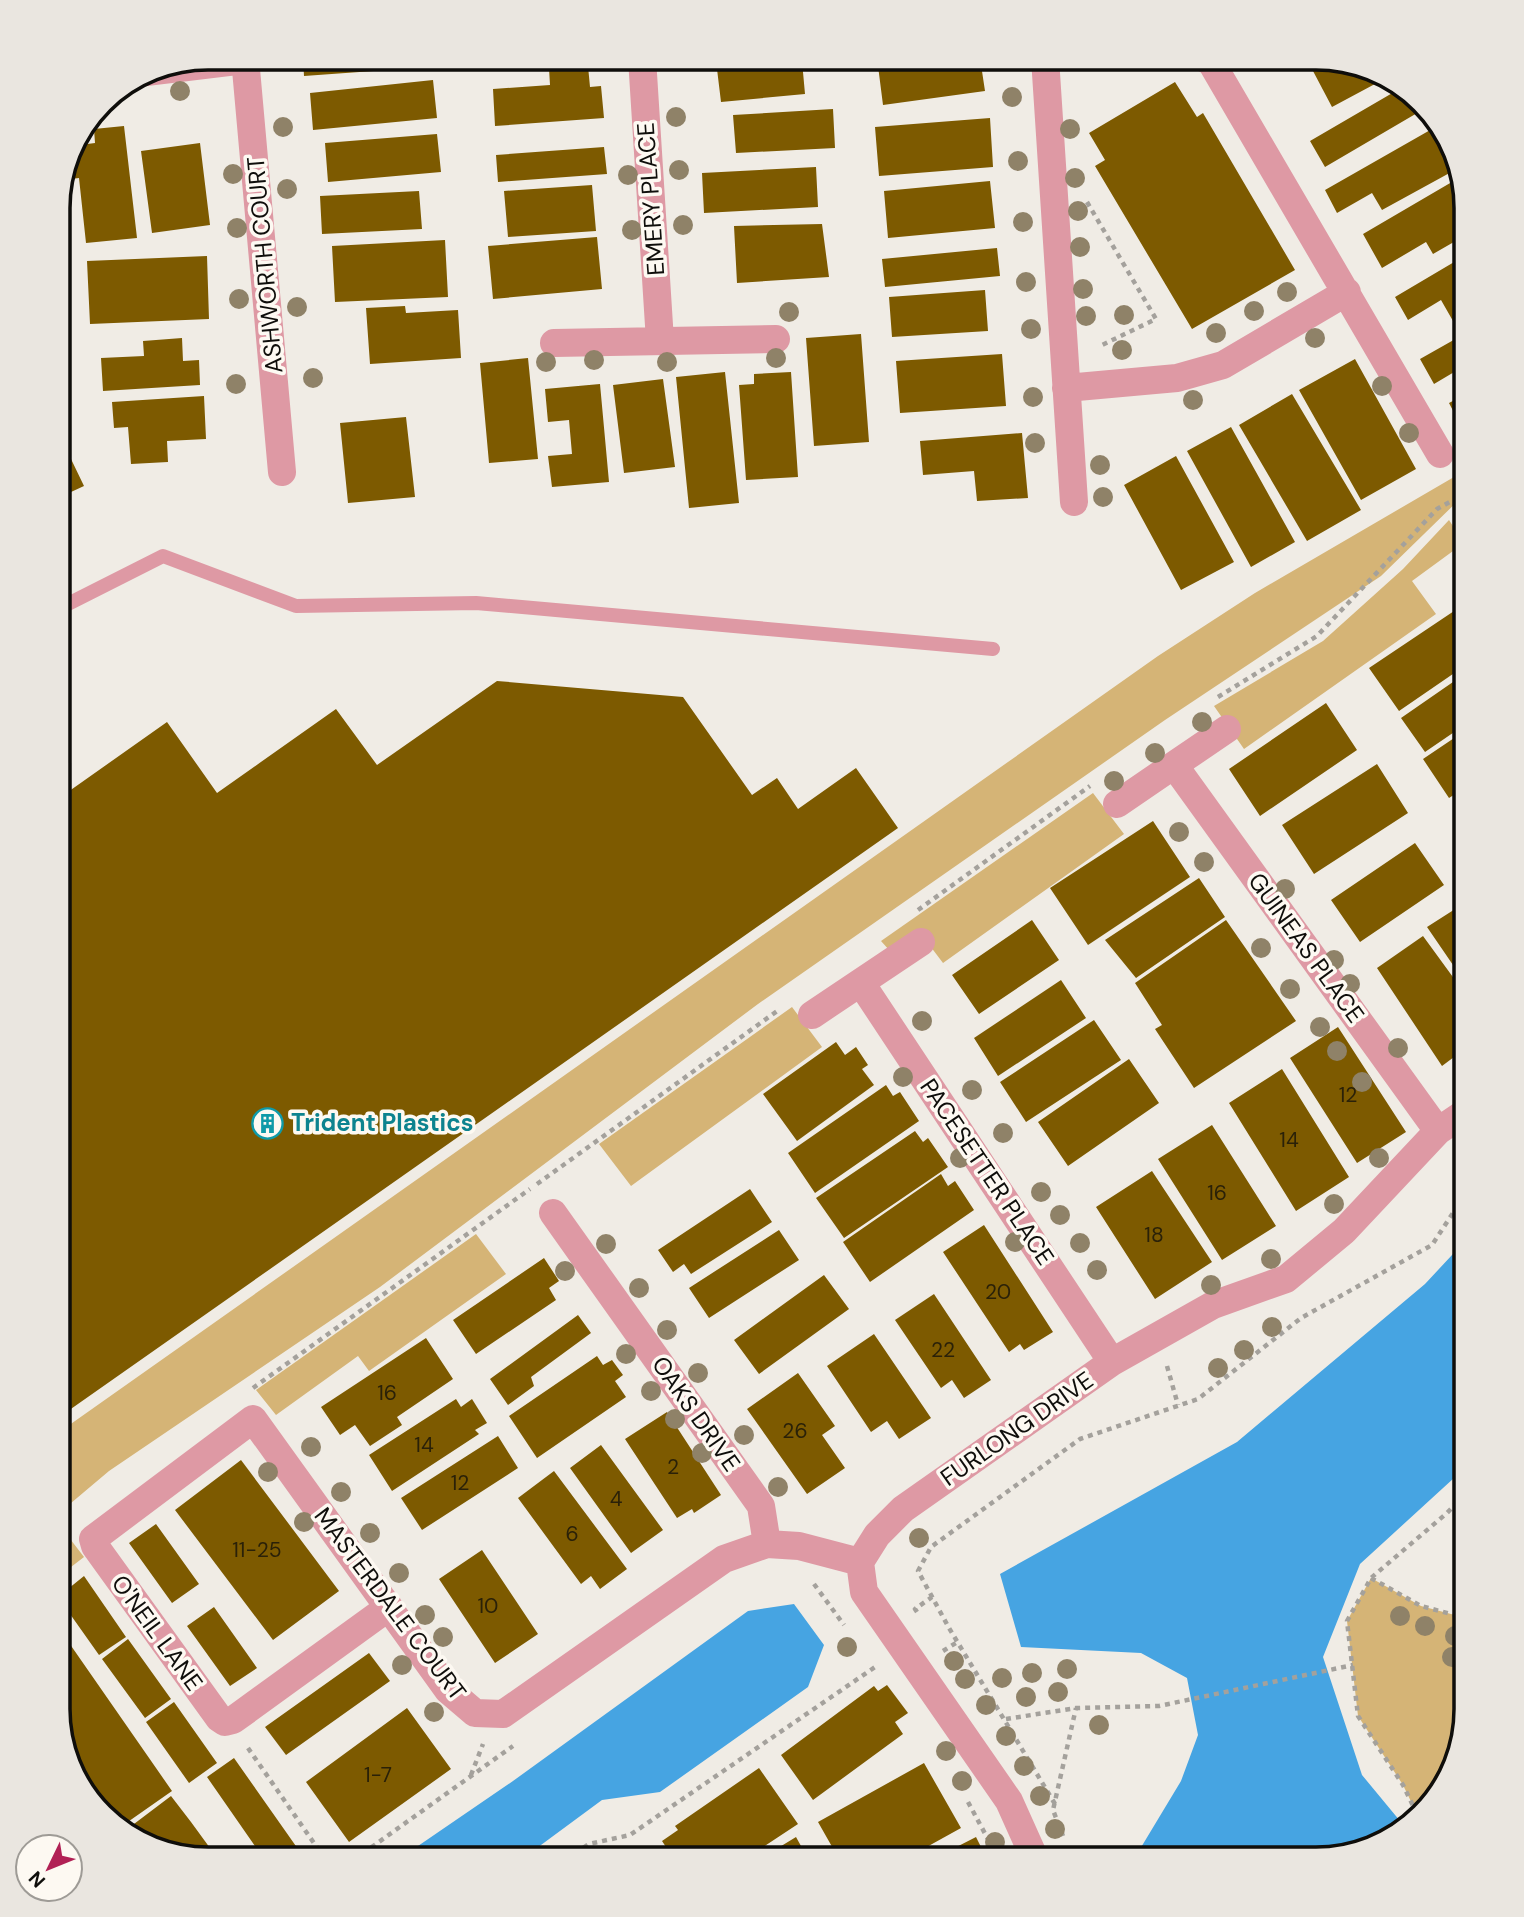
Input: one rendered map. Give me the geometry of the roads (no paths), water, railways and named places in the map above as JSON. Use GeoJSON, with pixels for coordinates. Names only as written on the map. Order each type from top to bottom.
{"type":"FeatureCollection","features":[{"type":"Feature","properties":{"kind":"street","name":"ASHWORTH COURT"},"geometry":{"type":"LineString","coordinates":[[246,70],[282,472]]}},
{"type":"Feature","properties":{"kind":"street","name":"EMERY PLACE"},"geometry":{"type":"LineString","coordinates":[[643,70],[660,341]]}},
{"type":"Feature","properties":{"kind":"street"},"geometry":{"type":"LineString","coordinates":[[1046,70],[1074,502]]}},
{"type":"Feature","properties":{"kind":"street"},"geometry":{"type":"LineString","coordinates":[[1216,70],[1440,454]]}},
{"type":"Feature","properties":{"kind":"street"},"geometry":{"type":"LineString","coordinates":[[1066,388],[1177,378],[1223,365],[1347,292]]}},
{"type":"Feature","properties":{"kind":"street"},"geometry":{"type":"LineString","coordinates":[[554,343],[776,339]]}},
{"type":"Feature","properties":{"kind":"street"},"geometry":{"type":"LineString","coordinates":[[1117,804],[1227,729]]}},
{"type":"Feature","properties":{"kind":"street","name":"GUINEAS PLACE"},"geometry":{"type":"LineString","coordinates":[[1174,765],[1438,1131]]}},
{"type":"Feature","properties":{"kind":"street"},"geometry":{"type":"LineString","coordinates":[[812,1016],[921,942]]}},
{"type":"Feature","properties":{"kind":"street","name":"PACESETTER PLACE"},"geometry":{"type":"LineString","coordinates":[[861,983],[1112,1362]]}},
{"type":"Feature","properties":{"kind":"street","name":"FURLONG DRIVE"},"geometry":{"type":"LineString","coordinates":[[860,1562],[877,1535],[903,1509],[1112,1362],[1213,1305],[1286,1279],[1344,1231],[1438,1131],[1454,1120]]}},
{"type":"Feature","properties":{"kind":"street","name":"OAKS DRIVE"},"geometry":{"type":"LineString","coordinates":[[553,1213],[761,1506],[766,1544]]}},
{"type":"Feature","properties":{"kind":"street","name":"MASTERDALE COURT"},"geometry":{"type":"LineString","coordinates":[[253,1419],[448,1690],[461,1704],[475,1713],[503,1714],[724,1559],[766,1544]]}},
{"type":"Feature","properties":{"kind":"street","name":"O'NEIL LANE"},"geometry":{"type":"LineString","coordinates":[[253,1419],[93,1539],[94,1546],[219,1718],[230,1722],[389,1607]]}},
{"type":"Feature","properties":{"kind":"street"},"geometry":{"type":"LineString","coordinates":[[766,1544],[800,1546],[860,1562],[864,1592],[1009,1801],[1030,1847]]}},
{"type":"Feature","properties":{"kind":"lane"},"geometry":{"type":"LineString","coordinates":[[70,603],[163,556],[296,606],[476,603],[993,649]]}},
{"type":"Feature","properties":{"kind":"water"},"geometry":{"type":"Polygon","coordinates":[[[1454,1253],[1454,1478],[1360,1564],[1323,1657],[1362,1775],[1399,1819],[1377,1833],[1334,1846],[1141,1847],[1181,1781],[1198,1735],[1187,1678],[1141,1653],[1021,1647],[1000,1574],[1237,1442],[1425,1284],[1454,1253]]]}},
{"type":"Feature","properties":{"kind":"water"},"geometry":{"type":"Polygon","coordinates":[[[794,1604],[824,1645],[808,1687],[660,1792],[602,1800],[538,1847],[417,1847],[513,1781],[748,1611],[794,1604]]]}},
{"type":"Feature","properties":{"kind":"place","name":"Trident Plastics"},"geometry":{"type":"Point","coordinates":[268,1123]}}]}
